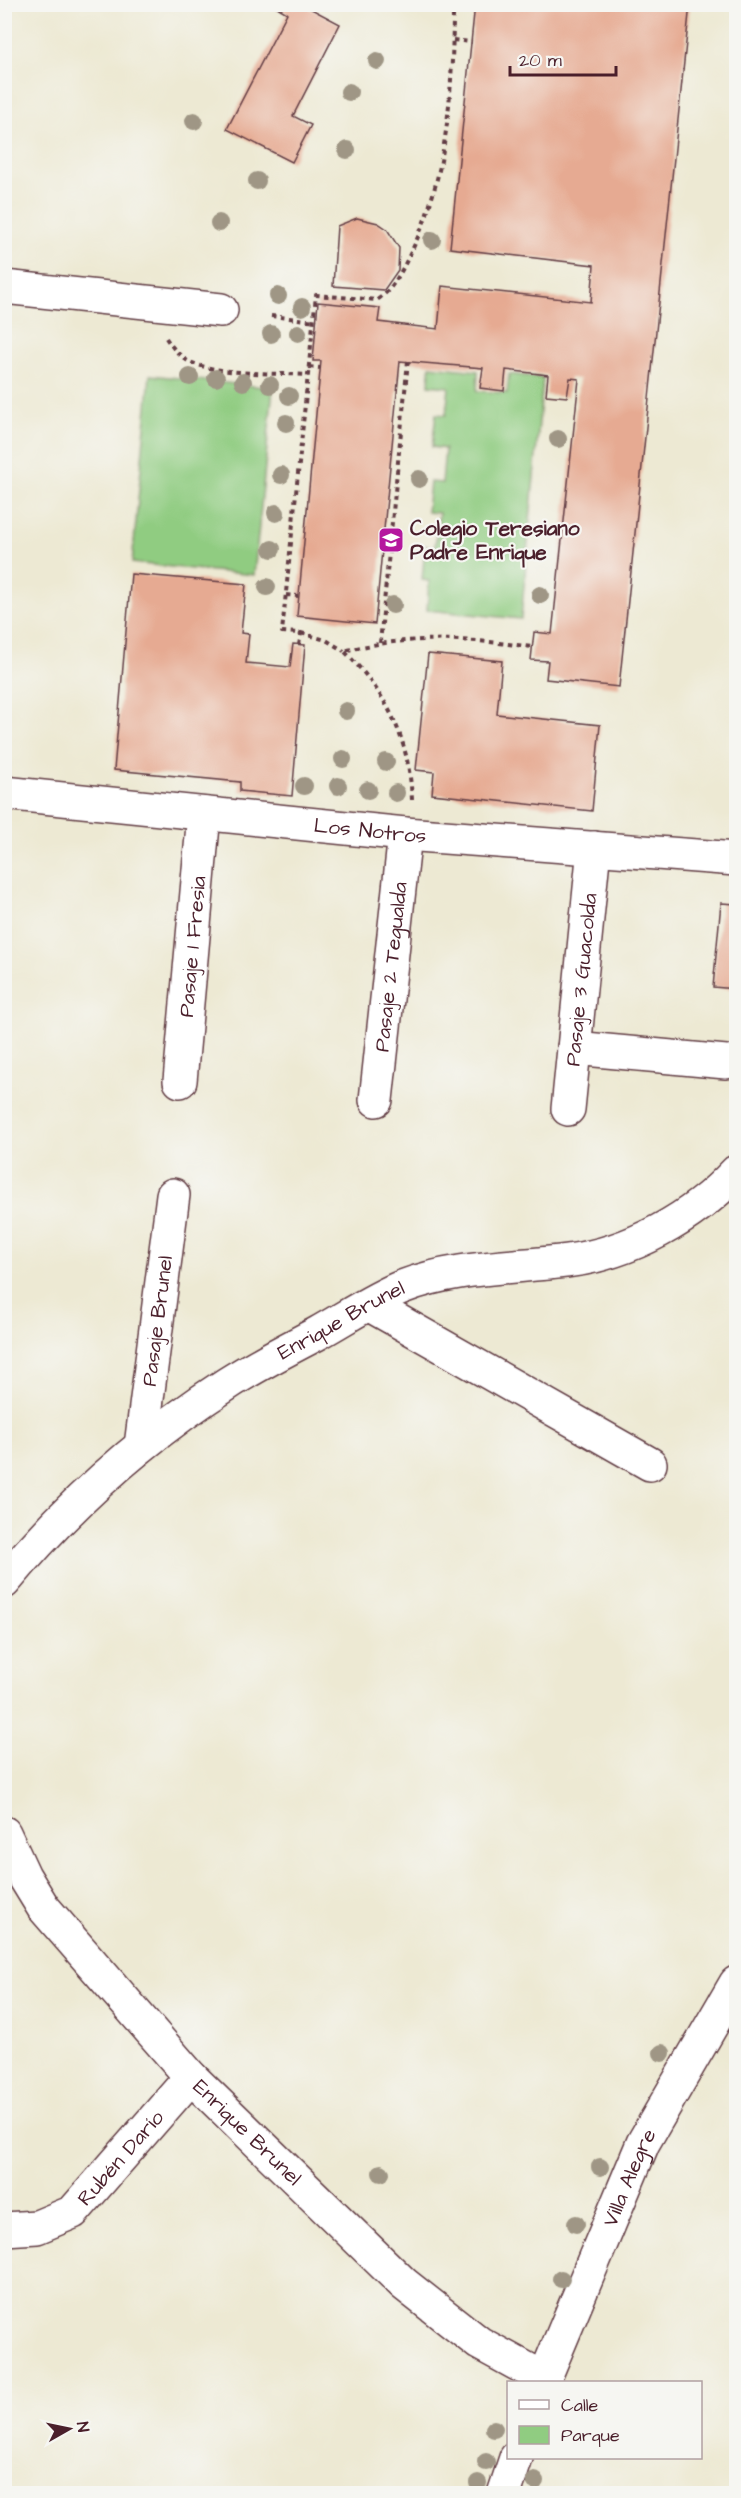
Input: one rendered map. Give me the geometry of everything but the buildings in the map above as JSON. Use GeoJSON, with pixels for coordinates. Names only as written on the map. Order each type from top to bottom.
{"type":"FeatureCollection","features":[{"type":"Feature","properties":{"kind":"street"},"geometry":{"type":"LineString","coordinates":[[4,287],[221,310]]}},
{"type":"Feature","properties":{"kind":"street","name":"Los Notros"},"geometry":{"type":"LineString","coordinates":[[4,793],[405,834],[736,860]]}},
{"type":"Feature","properties":{"kind":"street","name":"Pasaje 1 Fresia"},"geometry":{"type":"LineString","coordinates":[[180,1081],[204,813]]}},
{"type":"Feature","properties":{"kind":"street","name":"Pasaje 2 Tegualda"},"geometry":{"type":"LineString","coordinates":[[376,1100],[405,834]]}},
{"type":"Feature","properties":{"kind":"street","name":"Pasaje 3 Guacolda"},"geometry":{"type":"LineString","coordinates":[[568,1109],[594,848]]}},
{"type":"Feature","properties":{"kind":"street"},"geometry":{"type":"LineString","coordinates":[[574,1048],[726,1062]]}},
{"type":"Feature","properties":{"kind":"street","name":"Enrique Brunel"},"geometry":{"type":"LineString","coordinates":[[4,1582],[83,1496],[141,1446],[228,1383],[401,1288],[433,1278],[500,1266],[569,1261],[632,1244],[686,1215],[710,1197],[736,1172]]}},
{"type":"Feature","properties":{"kind":"street","name":"Pasaje Brunel"},"geometry":{"type":"LineString","coordinates":[[141,1446],[173,1195]]}},
{"type":"Feature","properties":{"kind":"street"},"geometry":{"type":"LineString","coordinates":[[370,1305],[650,1464]]}},
{"type":"Feature","properties":{"kind":"street","name":"Enrique Brunel"},"geometry":{"type":"LineString","coordinates":[[4,1833],[24,1876],[66,1936],[191,2077],[404,2284],[479,2343],[544,2381]]}},
{"type":"Feature","properties":{"kind":"street","name":"Villa Alegre"},"geometry":{"type":"LineString","coordinates":[[544,2381],[643,2143],[736,1983]]}},
{"type":"Feature","properties":{"kind":"street","name":"Rubén Darío"},"geometry":{"type":"LineString","coordinates":[[4,2229],[37,2227],[73,2212],[191,2077]]}},
{"type":"Feature","properties":{"kind":"street"},"geometry":{"type":"LineString","coordinates":[[504,2493],[515,2459]]}},
{"type":"Feature","properties":{"kind":"path"},"geometry":{"type":"LineString","coordinates":[[405,834],[412,802],[409,768],[401,736],[381,694],[344,651],[326,640],[301,633],[282,632],[316,295],[377,300],[397,281],[436,189],[450,88],[453,4]]}},
{"type":"Feature","properties":{"kind":"path"},"geometry":{"type":"LineString","coordinates":[[453,40],[472,42]]}},
{"type":"Feature","properties":{"kind":"path"},"geometry":{"type":"LineString","coordinates":[[271,316],[315,321]]}},
{"type":"Feature","properties":{"kind":"path"},"geometry":{"type":"LineString","coordinates":[[380,643],[408,361]]}},
{"type":"Feature","properties":{"kind":"path"},"geometry":{"type":"LineString","coordinates":[[309,367],[320,368]]}},
{"type":"Feature","properties":{"kind":"path"},"geometry":{"type":"LineString","coordinates":[[224,369],[308,375]]}},
{"type":"Feature","properties":{"kind":"path"},"geometry":{"type":"LineString","coordinates":[[286,595],[298,596]]}},
{"type":"Feature","properties":{"kind":"path"},"geometry":{"type":"LineString","coordinates":[[299,645],[301,633]]}},
{"type":"Feature","properties":{"kind":"path"},"geometry":{"type":"LineString","coordinates":[[344,651],[380,643],[445,638],[532,647]]}},
{"type":"Feature","properties":{"kind":"green space"},"geometry":{"type":"Polygon","coordinates":[[[430,366],[478,371],[477,391],[507,393],[509,374],[543,378],[521,619],[427,610],[429,581],[422,580],[425,546],[435,547],[439,513],[427,512],[430,482],[442,483],[445,449],[432,447],[436,414],[446,415],[449,387],[429,385],[430,366]]]}},
{"type":"Feature","properties":{"kind":"green space"},"geometry":{"type":"Polygon","coordinates":[[[150,375],[273,388],[254,575],[132,563],[150,375]]]}},
{"type":"Feature","properties":{"kind":"place","name":"Colegio Teresiano Padre Enrique"},"geometry":{"type":"Point","coordinates":[391,540]}}]}
